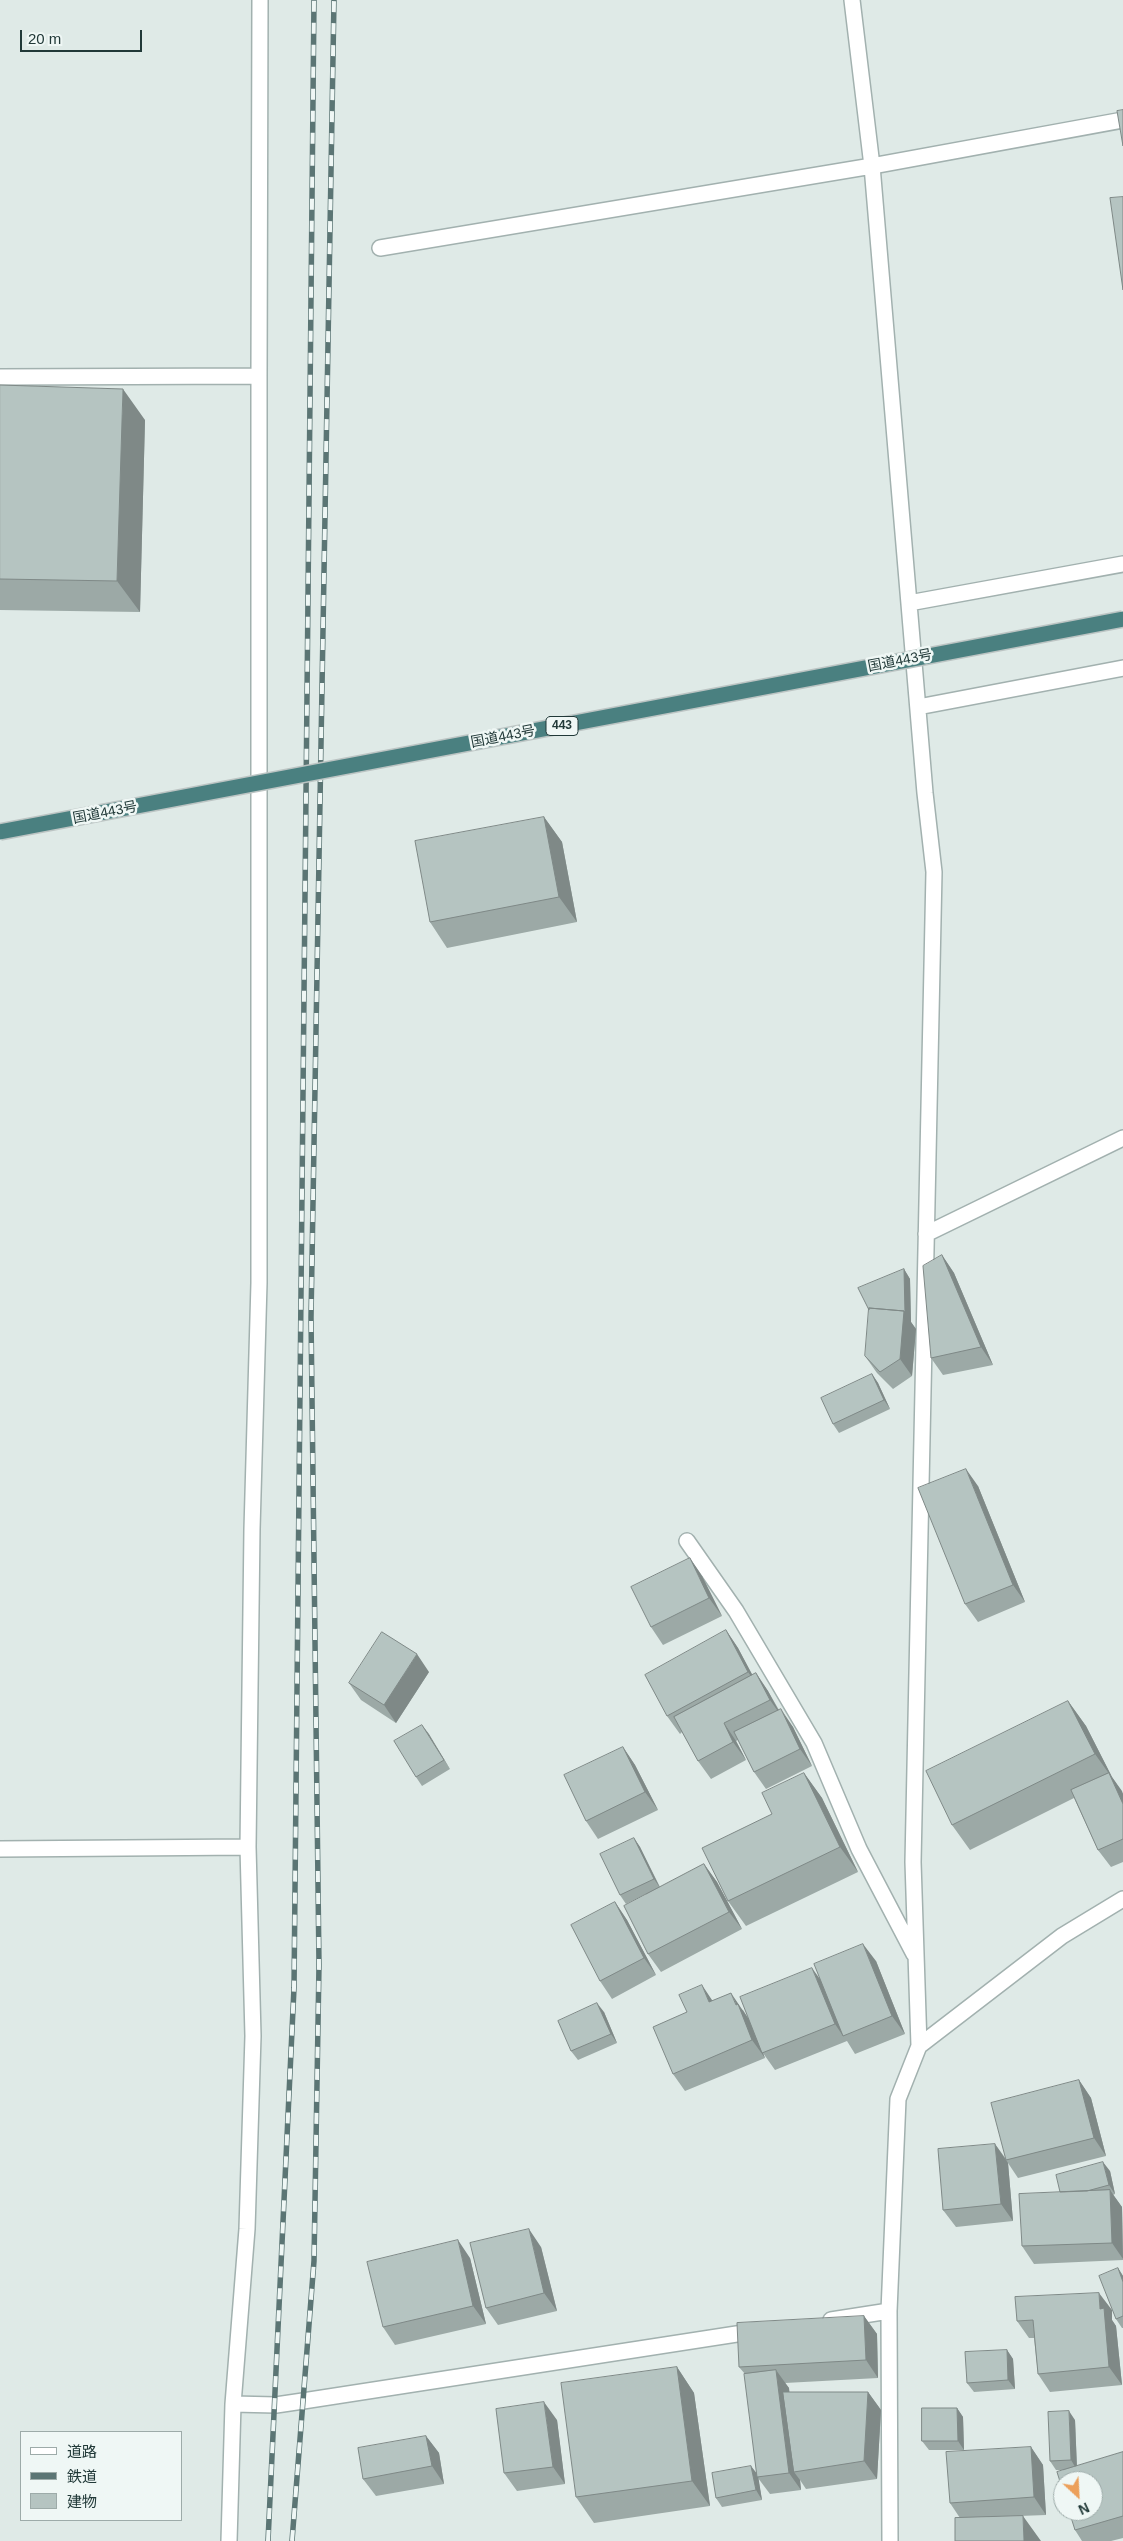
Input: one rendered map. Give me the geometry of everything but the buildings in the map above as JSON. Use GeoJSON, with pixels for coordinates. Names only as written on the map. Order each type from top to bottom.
{"type":"FeatureCollection","features":[{"type":"Feature","properties":{"kind":"highway","name":"国道443号"},"geometry":{"type":"LineString","coordinates":[[0,832],[1123,619]]}},
{"type":"Feature","properties":{"kind":"street"},"geometry":{"type":"LineString","coordinates":[[229,2541],[234,2404],[247,2229],[253,2036],[248,1847],[252,1529],[259,1283],[260,0]]}},
{"type":"Feature","properties":{"kind":"street"},"geometry":{"type":"LineString","coordinates":[[852,0],[872,166],[918,707],[934,872],[913,1862],[919,2046],[898,2099],[889,2311],[890,2541]]}},
{"type":"Feature","properties":{"kind":"street"},"geometry":{"type":"LineString","coordinates":[[380,248],[872,166],[1123,120]]}},
{"type":"Feature","properties":{"kind":"street"},"geometry":{"type":"LineString","coordinates":[[0,377],[259,376]]}},
{"type":"Feature","properties":{"kind":"street"},"geometry":{"type":"LineString","coordinates":[[909,603],[1123,564]]}},
{"type":"Feature","properties":{"kind":"street"},"geometry":{"type":"LineString","coordinates":[[918,707],[1123,668]]}},
{"type":"Feature","properties":{"kind":"street"},"geometry":{"type":"LineString","coordinates":[[926,1234],[1123,1138]]}},
{"type":"Feature","properties":{"kind":"street"},"geometry":{"type":"LineString","coordinates":[[687,1541],[736,1611],[814,1743],[859,1849],[916,1957]]}},
{"type":"Feature","properties":{"kind":"street"},"geometry":{"type":"LineString","coordinates":[[0,1850],[248,1847]]}},
{"type":"Feature","properties":{"kind":"street"},"geometry":{"type":"LineString","coordinates":[[919,2046],[1062,1936],[1123,1898]]}},
{"type":"Feature","properties":{"kind":"street"},"geometry":{"type":"LineString","coordinates":[[820,2321],[889,2311]]}},
{"type":"Feature","properties":{"kind":"street"},"geometry":{"type":"LineString","coordinates":[[234,2404],[276,2405],[772,2329]]}},
{"type":"Feature","properties":{"kind":"railway"},"geometry":{"type":"LineString","coordinates":[[268,2541],[294,1988],[314,0]]}},
{"type":"Feature","properties":{"kind":"railway"},"geometry":{"type":"LineString","coordinates":[[292,2541],[314,2261],[319,1965],[311,1317],[334,0]]}}]}
